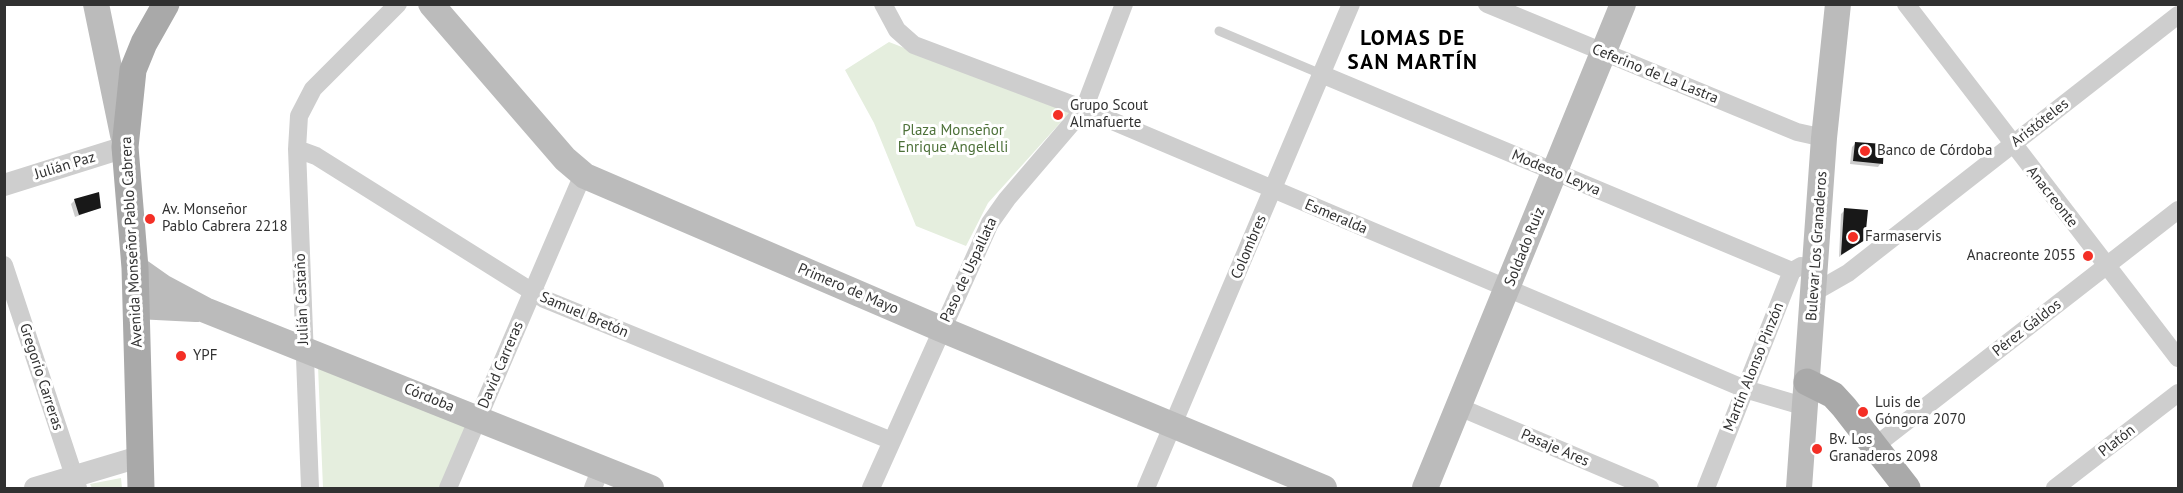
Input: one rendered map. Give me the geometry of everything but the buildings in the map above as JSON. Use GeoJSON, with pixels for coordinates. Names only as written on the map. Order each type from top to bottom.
{"type":"FeatureCollection","features":[{"type":"Feature","properties":{"kind":"main road"},"geometry":{"type":"LineString","coordinates":[[96,4],[125,147]]}},
{"type":"Feature","properties":{"kind":"main road","name":"Avenida Monseñor Pablo Cabrera"},"geometry":{"type":"LineString","coordinates":[[141,489],[135,268],[125,147],[129,91],[133,70],[144,43],[166,4]]}},
{"type":"Feature","properties":{"kind":"main road","name":"Primero de Mayo"},"geometry":{"type":"LineString","coordinates":[[431,4],[565,159],[585,176],[941,329],[1324,489]]}},
{"type":"Feature","properties":{"kind":"main road","name":"Soldado Ruiz"},"geometry":{"type":"LineString","coordinates":[[1425,489],[1623,4]]}},
{"type":"Feature","properties":{"kind":"main road","name":"Bulevar Los Granaderos"},"geometry":{"type":"LineString","coordinates":[[1799,489],[1824,138],[1838,4]]}},
{"type":"Feature","properties":{"kind":"main road"},"geometry":{"type":"LineString","coordinates":[[102,35],[122,51],[144,43]]}},
{"type":"Feature","properties":{"kind":"main road","name":"Córdoba"},"geometry":{"type":"LineString","coordinates":[[135,268],[205,310],[479,418],[597,478],[651,489]]}},
{"type":"Feature","properties":{"kind":"main road","name":"Córdoba"},"geometry":{"type":"LineString","coordinates":[[136,306],[205,310]]}},
{"type":"Feature","properties":{"kind":"main road"},"geometry":{"type":"LineString","coordinates":[[1806,394],[1833,395],[1907,489]]}},
{"type":"Feature","properties":{"kind":"street","name":"Julián Castaño"},"geometry":{"type":"LineString","coordinates":[[310,489],[297,149],[299,116],[314,89],[398,4]]}},
{"type":"Feature","properties":{"kind":"street","name":"Esmeralda"},"geometry":{"type":"LineString","coordinates":[[883,4],[897,30],[914,45],[1084,109],[1745,390],[1806,394]]}},
{"type":"Feature","properties":{"kind":"street","name":"Paso de Uspallata"},"geometry":{"type":"LineString","coordinates":[[871,489],[941,329],[997,211],[1084,109],[1124,4]]}},
{"type":"Feature","properties":{"kind":"street","name":"Colombres"},"geometry":{"type":"LineString","coordinates":[[1146,489],[1351,4]]}},
{"type":"Feature","properties":{"kind":"street","name":"Ceferino de La Lastra"},"geometry":{"type":"LineString","coordinates":[[1487,4],[1797,132],[1824,138]]}},
{"type":"Feature","properties":{"kind":"street","name":"Anacreonte"},"geometry":{"type":"LineString","coordinates":[[1906,4],[2178,358]]}},
{"type":"Feature","properties":{"kind":"street","name":"Aristóteles"},"geometry":{"type":"LineString","coordinates":[[1814,293],[1848,273],[2178,15]]}},
{"type":"Feature","properties":{"kind":"street","name":"Modesto Leyva"},"geometry":{"type":"LineString","coordinates":[[1322,74],[1792,271]]}},
{"type":"Feature","properties":{"kind":"street","name":"Julián Paz"},"geometry":{"type":"LineString","coordinates":[[4,185],[125,147]]}},
{"type":"Feature","properties":{"kind":"street","name":"Samuel Bretón"},"geometry":{"type":"LineString","coordinates":[[297,149],[316,156],[531,292],[892,441]]}},
{"type":"Feature","properties":{"kind":"street","name":"David Carreras"},"geometry":{"type":"LineString","coordinates":[[448,489],[531,292],[578,186],[585,176]]}},
{"type":"Feature","properties":{"kind":"street","name":"Pérez Gáldos"},"geometry":{"type":"LineString","coordinates":[[1875,446],[2178,210]]}},
{"type":"Feature","properties":{"kind":"street"},"geometry":{"type":"LineString","coordinates":[[1792,271],[1816,257]]}},
{"type":"Feature","properties":{"kind":"street","name":"Gregorio Carreras"},"geometry":{"type":"LineString","coordinates":[[4,265],[76,482]]}},
{"type":"Feature","properties":{"kind":"street","name":"Martín Alonso Pinzón"},"geometry":{"type":"LineString","coordinates":[[1706,489],[1792,271]]}},
{"type":"Feature","properties":{"kind":"street","name":"Platón"},"geometry":{"type":"LineString","coordinates":[[2055,489],[2178,393]]}},
{"type":"Feature","properties":{"kind":"street","name":"Pasaje Ares"},"geometry":{"type":"LineString","coordinates":[[1459,407],[1650,489]]}},
{"type":"Feature","properties":{"kind":"street"},"geometry":{"type":"LineString","coordinates":[[35,489],[76,482],[139,457]]}},
{"type":"Feature","properties":{"kind":"lane"},"geometry":{"type":"LineString","coordinates":[[1219,31],[1322,74]]}},
{"type":"Feature","properties":{"kind":"green space","name":"Plaza Monseñor Enrique Angelelli"},"geometry":{"type":"Polygon","coordinates":[[[889,42],[1070,112],[988,203],[966,246],[916,226],[874,123],[845,70],[889,42]]]}},
{"type":"Feature","properties":{"kind":"green space"},"geometry":{"type":"Polygon","coordinates":[[[318,366],[467,425],[439,488],[323,488],[318,366]]]}},
{"type":"Feature","properties":{"kind":"green space"},"geometry":{"type":"Polygon","coordinates":[[[121,478],[122,488],[92,488],[90,484],[121,478]]]}},
{"type":"Feature","properties":{"kind":"place","name":"Grupo Scout Almafuerte"},"geometry":{"type":"Point","coordinates":[1058,115]}},
{"type":"Feature","properties":{"kind":"place","name":"Banco de Córdoba"},"geometry":{"type":"Point","coordinates":[1865,151]}},
{"type":"Feature","properties":{"kind":"place","name":"Av. Monseñor Pablo Cabrera 2218"},"geometry":{"type":"Point","coordinates":[150,219]}},
{"type":"Feature","properties":{"kind":"place","name":"Farmaservis"},"geometry":{"type":"Point","coordinates":[1853,237]}},
{"type":"Feature","properties":{"kind":"place","name":"Anacreonte 2055"},"geometry":{"type":"Point","coordinates":[2088,256]}},
{"type":"Feature","properties":{"kind":"place","name":"YPF"},"geometry":{"type":"Point","coordinates":[181,356]}},
{"type":"Feature","properties":{"kind":"place","name":"Luis de Góngora 2070"},"geometry":{"type":"Point","coordinates":[1863,412]}},
{"type":"Feature","properties":{"kind":"place","name":"Bv. Los Granaderos 2098"},"geometry":{"type":"Point","coordinates":[1817,449]}},
{"type":"Feature","properties":{"kind":"district","name":"LOMAS DE SAN MARTÍN"},"geometry":{"type":"Point","coordinates":[1413,51]}}]}
